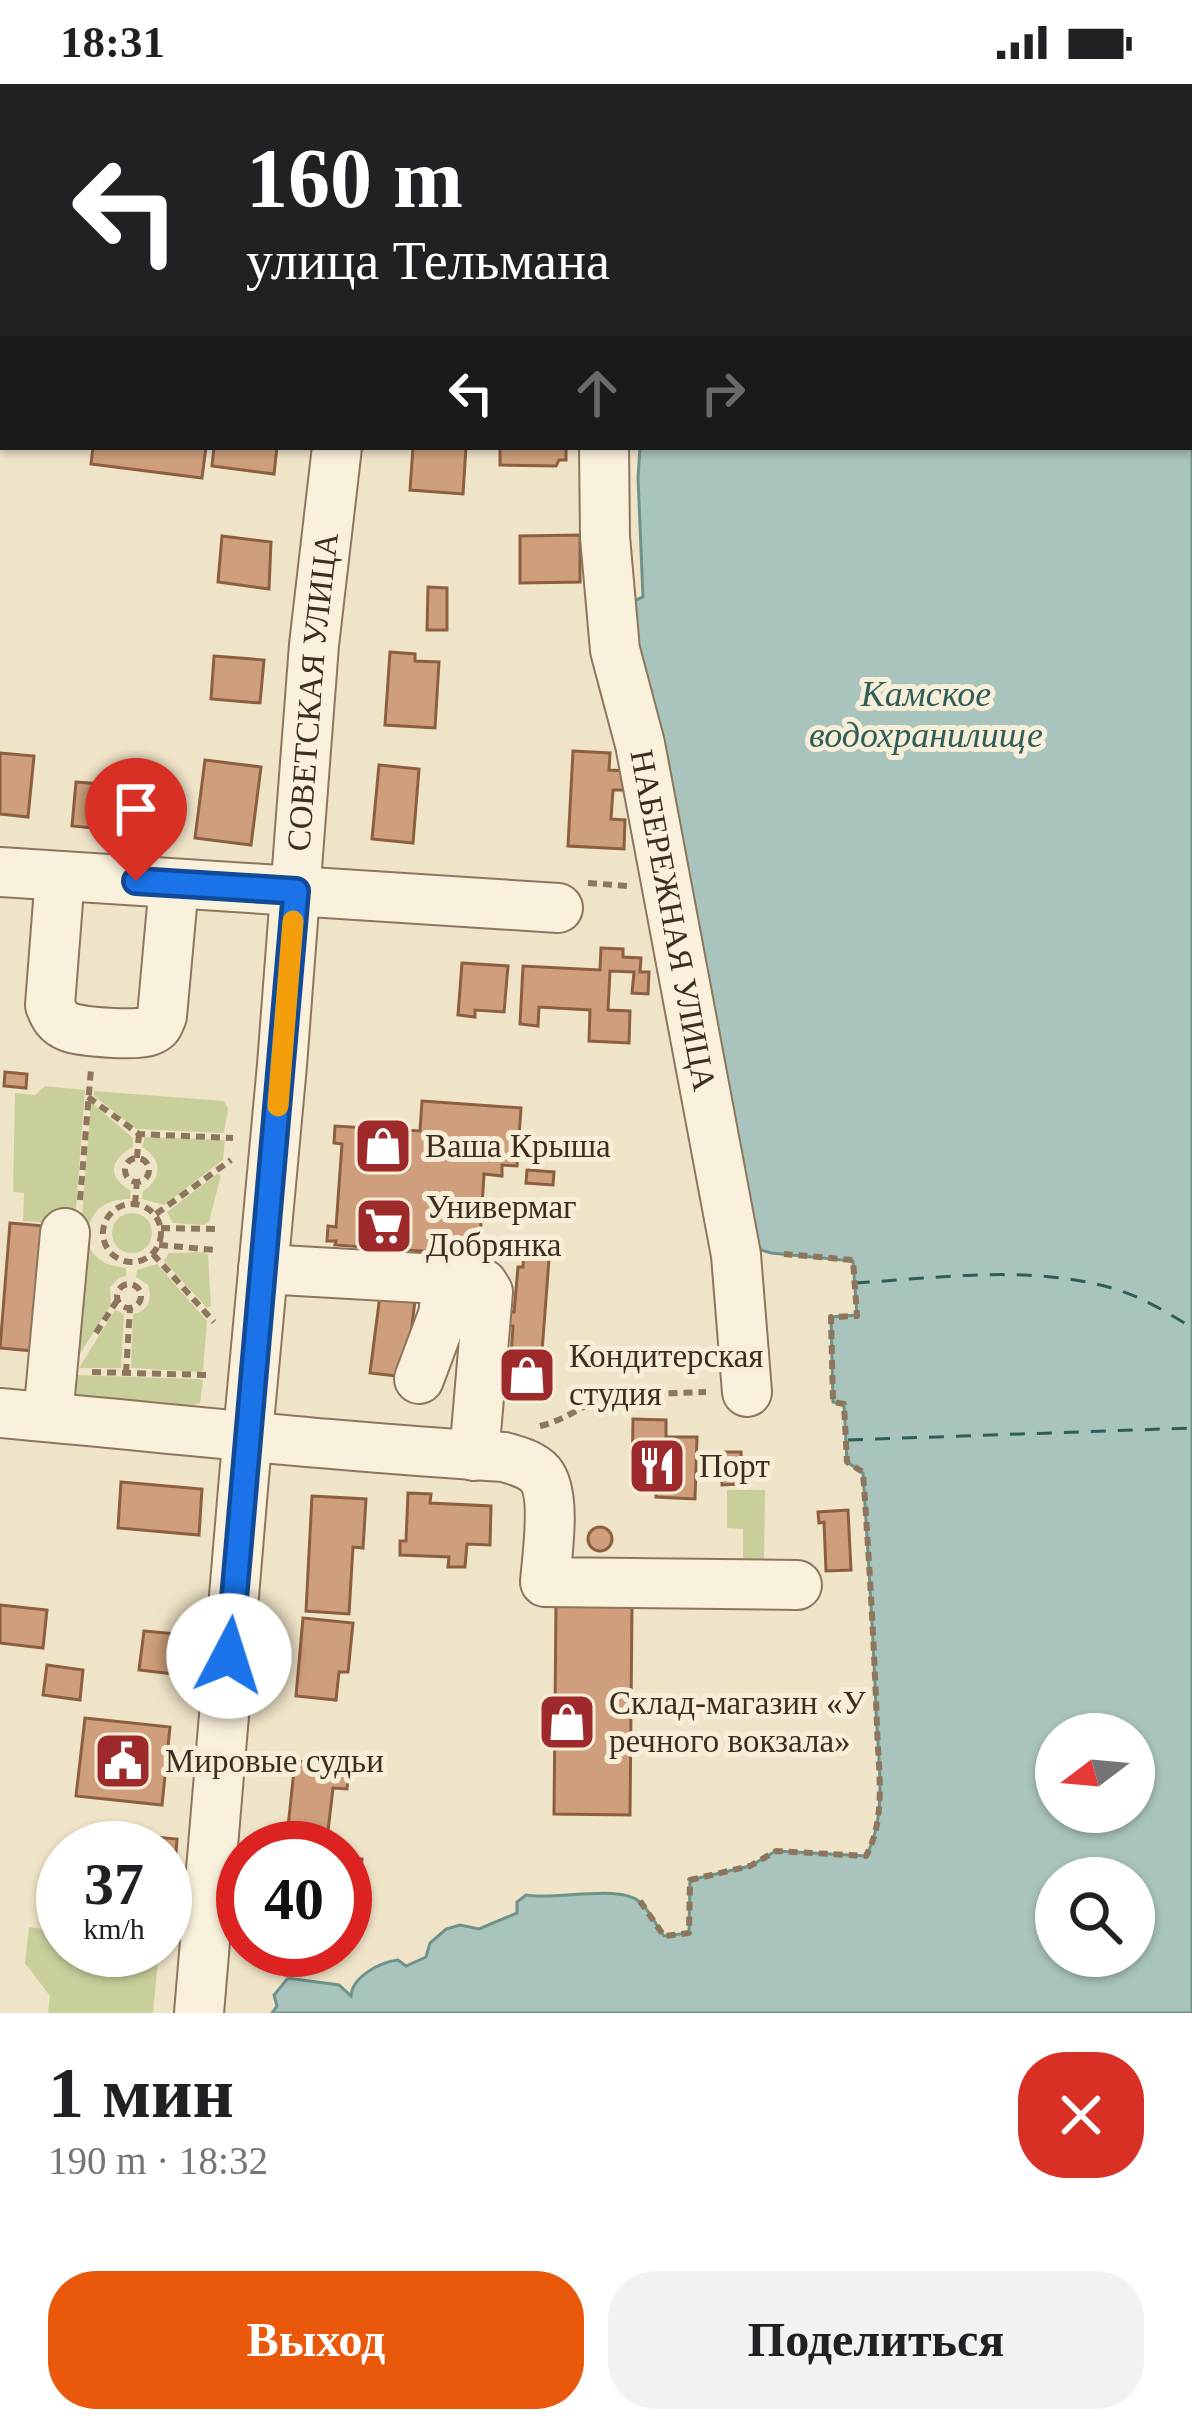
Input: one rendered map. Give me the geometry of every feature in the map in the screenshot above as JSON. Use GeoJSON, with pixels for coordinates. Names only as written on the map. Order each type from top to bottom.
{"type":"FeatureCollection","features":[{"type":"Feature","properties":{"kind":"street","name":"СОВЕТСКАЯ УЛИЦА"},"geometry":{"type":"LineString","coordinates":[[199,2013],[314,645],[337,450]]}},
{"type":"Feature","properties":{"kind":"street","name":"НАБЕРЕЖНАЯ УЛИЦА"},"geometry":{"type":"LineString","coordinates":[[604,450],[604,537],[616,650],[644,764],[736,1255],[747,1392]]}},
{"type":"Feature","properties":{"kind":"street"},"geometry":{"type":"LineString","coordinates":[[0,872],[558,908]]}},
{"type":"Feature","properties":{"kind":"street"},"geometry":{"type":"LineString","coordinates":[[60,876],[50,1005],[55,1017],[72,1029],[140,1033],[159,1024],[174,884]]}},
{"type":"Feature","properties":{"kind":"street"},"geometry":{"type":"LineString","coordinates":[[50,1394],[72,1222]]}},
{"type":"Feature","properties":{"kind":"street"},"geometry":{"type":"LineString","coordinates":[[263,1269],[483,1284],[488,1292],[474,1456]]}},
{"type":"Feature","properties":{"kind":"street"},"geometry":{"type":"LineString","coordinates":[[419,1378],[442,1315],[448,1280]]}},
{"type":"Feature","properties":{"kind":"street"},"geometry":{"type":"LineString","coordinates":[[0,1413],[50,1394],[248,1436],[504,1457],[521,1462],[545,1481],[549,1506],[545,1582],[797,1585]]}},
{"type":"Feature","properties":{"kind":"path"},"geometry":{"type":"LineString","coordinates":[[72,1222],[94,1030]]}},
{"type":"Feature","properties":{"kind":"path"},"geometry":{"type":"LineString","coordinates":[[88,1097],[139,1134],[233,1138]]}},
{"type":"Feature","properties":{"kind":"path"},"geometry":{"type":"LineString","coordinates":[[137,1158],[139,1134]]}},
{"type":"Feature","properties":{"kind":"path"},"geometry":{"type":"LineString","coordinates":[[137,1158],[148,1168],[147,1175],[137,1181],[125,1172],[128,1162],[137,1158]]}},
{"type":"Feature","properties":{"kind":"path"},"geometry":{"type":"LineString","coordinates":[[155,1214],[231,1160]]}},
{"type":"Feature","properties":{"kind":"path"},"geometry":{"type":"LineString","coordinates":[[136,1204],[137,1181]]}},
{"type":"Feature","properties":{"kind":"path"},"geometry":{"type":"LineString","coordinates":[[136,1204],[155,1214],[161,1228],[159,1245],[141,1261],[125,1261],[112,1254],[104,1241],[104,1226],[110,1213],[136,1204]]}},
{"type":"Feature","properties":{"kind":"path"},"geometry":{"type":"LineString","coordinates":[[161,1228],[218,1229]]}},
{"type":"Feature","properties":{"kind":"path"},"geometry":{"type":"LineString","coordinates":[[159,1245],[216,1250]]}},
{"type":"Feature","properties":{"kind":"path"},"geometry":{"type":"LineString","coordinates":[[152,1254],[214,1322]]}},
{"type":"Feature","properties":{"kind":"path"},"geometry":{"type":"LineString","coordinates":[[640,1901],[664,1936],[689,1933],[690,1880],[750,1867],[776,1851],[866,1856],[873,1843],[879,1806],[863,1472],[848,1462],[844,1404],[833,1402],[830,1317],[856,1316],[853,1260],[784,1254]]}},
{"type":"Feature","properties":{"kind":"path"},"geometry":{"type":"LineString","coordinates":[[126,1373],[130,1308]]}},
{"type":"Feature","properties":{"kind":"path"},"geometry":{"type":"LineString","coordinates":[[50,1394],[126,1373],[208,1375]]}},
{"type":"Feature","properties":{"kind":"green space"},"geometry":{"type":"Polygon","coordinates":[[[45,1086],[85,1090],[75,1222],[70,1225],[23,1221],[24,1193],[13,1192],[15,1093],[35,1095],[45,1086]]]}},
{"type":"Feature","properties":{"kind":"green space"},"geometry":{"type":"Polygon","coordinates":[[[94,1091],[224,1101],[228,1109],[224,1133],[136,1129],[94,1096],[94,1091]]]}},
{"type":"Feature","properties":{"kind":"green space"},"geometry":{"type":"Polygon","coordinates":[[[91,1102],[133,1138],[133,1147],[119,1157],[114,1169],[131,1191],[130,1199],[103,1206],[88,1228],[81,1228],[91,1102]]]}},
{"type":"Feature","properties":{"kind":"green space"},"geometry":{"type":"Polygon","coordinates":[[[145,1137],[225,1140],[223,1160],[164,1205],[142,1199],[157,1175],[153,1157],[142,1147],[145,1137]]]}},
{"type":"Feature","properties":{"kind":"green space"},"geometry":{"type":"Polygon","coordinates":[[[221,1175],[209,1222],[173,1223],[167,1212],[221,1175]]]}},
{"type":"Feature","properties":{"kind":"green space"},"geometry":{"type":"Polygon","coordinates":[[[132,1213],[146,1219],[152,1233],[146,1247],[132,1253],[118,1247],[112,1233],[118,1219],[132,1213]]]}},
{"type":"Feature","properties":{"kind":"green space"},"geometry":{"type":"Polygon","coordinates":[[[87,1242],[102,1261],[126,1268],[126,1276],[110,1287],[111,1305],[72,1366],[87,1242]]]}},
{"type":"Feature","properties":{"kind":"green space"},"geometry":{"type":"Polygon","coordinates":[[[205,1252],[211,1306],[207,1308],[164,1261],[169,1253],[205,1252]]]}},
{"type":"Feature","properties":{"kind":"green space"},"geometry":{"type":"Polygon","coordinates":[[[157,1264],[207,1321],[200,1372],[131,1368],[133,1314],[146,1307],[150,1295],[148,1285],[136,1277],[137,1270],[157,1264]]]}},
{"type":"Feature","properties":{"kind":"green space"},"geometry":{"type":"Polygon","coordinates":[[[115,1310],[124,1314],[121,1368],[79,1368],[115,1310]]]}},
{"type":"Feature","properties":{"kind":"green space"},"geometry":{"type":"Polygon","coordinates":[[[72,1375],[203,1381],[200,1403],[191,1406],[77,1403],[71,1399],[72,1375]]]}},
{"type":"Feature","properties":{"kind":"green space"},"geometry":{"type":"Polygon","coordinates":[[[727,1490],[765,1490],[764,1564],[743,1563],[743,1529],[727,1528],[727,1490]]]}},
{"type":"Feature","properties":{"kind":"green space"},"geometry":{"type":"Polygon","coordinates":[[[29,1927],[36,1928],[36,1977],[156,1977],[153,2013],[48,2013],[50,1996],[25,1963],[29,1927]]]}},
{"type":"Feature","properties":{"kind":"water","name":"Камское водохранилище"},"geometry":{"type":"Polygon","coordinates":[[[640,450],[1192,450],[1192,2013],[272,2013],[277,2006],[274,1995],[288,1978],[339,1985],[351,1996],[356,1983],[372,1977],[375,1967],[398,1960],[406,1966],[426,1957],[430,1943],[446,1929],[460,1925],[479,1929],[517,1913],[517,1902],[526,1895],[632,1897],[664,1936],[689,1933],[690,1880],[750,1866],[776,1851],[866,1856],[873,1839],[880,1803],[879,1764],[863,1473],[847,1462],[844,1405],[833,1402],[831,1317],[857,1315],[853,1261],[771,1253],[755,1241],[629,603],[643,597],[640,450]]]}},
{"type":"Feature","properties":{"kind":"building"},"geometry":{"type":"Polygon","coordinates":[[[93,450],[206,450],[202,478],[91,464],[93,450]]]}},
{"type":"Feature","properties":{"kind":"building"},"geometry":{"type":"Polygon","coordinates":[[[214,450],[277,450],[274,474],[212,466],[214,450]]]}},
{"type":"Feature","properties":{"kind":"building"},"geometry":{"type":"Polygon","coordinates":[[[413,450],[466,450],[463,494],[410,490],[413,450]]]}},
{"type":"Feature","properties":{"kind":"building"},"geometry":{"type":"Polygon","coordinates":[[[500,450],[566,450],[566,460],[559,460],[556,466],[500,465],[500,450]]]}},
{"type":"Feature","properties":{"kind":"building"},"geometry":{"type":"Polygon","coordinates":[[[580,535],[580,582],[520,583],[520,536],[580,535]]]}},
{"type":"Feature","properties":{"kind":"building"},"geometry":{"type":"Polygon","coordinates":[[[222,536],[271,542],[269,589],[218,582],[222,536]]]}},
{"type":"Feature","properties":{"kind":"building"},"geometry":{"type":"Polygon","coordinates":[[[428,587],[447,588],[447,630],[427,630],[428,587]]]}},
{"type":"Feature","properties":{"kind":"building"},"geometry":{"type":"Polygon","coordinates":[[[390,652],[415,654],[415,661],[439,662],[435,728],[385,725],[390,652]]]}},
{"type":"Feature","properties":{"kind":"building"},"geometry":{"type":"Polygon","coordinates":[[[214,656],[264,660],[260,703],[211,699],[214,656]]]}},
{"type":"Feature","properties":{"kind":"building"},"geometry":{"type":"Polygon","coordinates":[[[573,751],[610,753],[609,770],[627,771],[626,790],[613,790],[611,819],[625,820],[624,849],[568,846],[573,751]]]}},
{"type":"Feature","properties":{"kind":"building"},"geometry":{"type":"Polygon","coordinates":[[[0,753],[34,756],[28,817],[0,814],[0,753]]]}},
{"type":"Feature","properties":{"kind":"building"},"geometry":{"type":"Polygon","coordinates":[[[205,760],[261,767],[251,845],[195,838],[205,760]]]}},
{"type":"Feature","properties":{"kind":"building"},"geometry":{"type":"Polygon","coordinates":[[[379,765],[419,769],[413,843],[372,839],[379,765]]]}},
{"type":"Feature","properties":{"kind":"building"},"geometry":{"type":"Polygon","coordinates":[[[76,782],[129,786],[125,831],[72,826],[76,782]]]}},
{"type":"Feature","properties":{"kind":"building"},"geometry":{"type":"Polygon","coordinates":[[[601,948],[623,949],[623,957],[641,958],[640,972],[649,972],[648,994],[632,993],[634,972],[610,971],[608,1010],[630,1011],[629,1043],[589,1041],[590,1010],[539,1007],[538,1026],[520,1024],[523,966],[600,970],[601,948]]]}},
{"type":"Feature","properties":{"kind":"building"},"geometry":{"type":"Polygon","coordinates":[[[462,963],[508,966],[504,1012],[475,1010],[475,1017],[458,1015],[462,963]]]}},
{"type":"Feature","properties":{"kind":"building"},"geometry":{"type":"Polygon","coordinates":[[[5,1072],[27,1074],[26,1088],[4,1086],[5,1072]]]}},
{"type":"Feature","properties":{"kind":"building"},"geometry":{"type":"Polygon","coordinates":[[[422,1101],[521,1108],[517,1166],[502,1165],[502,1176],[484,1174],[479,1255],[327,1241],[328,1226],[336,1227],[342,1144],[334,1143],[335,1126],[420,1131],[422,1101]]]}},
{"type":"Feature","properties":{"kind":"building"},"geometry":{"type":"Polygon","coordinates":[[[527,1170],[554,1172],[553,1185],[526,1183],[527,1170]]]}},
{"type":"Feature","properties":{"kind":"building"},"geometry":{"type":"Polygon","coordinates":[[[10,1223],[45,1226],[34,1351],[0,1348],[10,1223]]]}},
{"type":"Feature","properties":{"kind":"building"},"geometry":{"type":"Polygon","coordinates":[[[524,1245],[550,1246],[539,1391],[509,1388],[513,1326],[506,1325],[507,1312],[514,1312],[524,1245]]]}},
{"type":"Feature","properties":{"kind":"building"},"geometry":{"type":"Polygon","coordinates":[[[380,1295],[415,1300],[406,1377],[370,1373],[380,1295]]]}},
{"type":"Feature","properties":{"kind":"building"},"geometry":{"type":"Polygon","coordinates":[[[633,1419],[666,1420],[666,1437],[697,1437],[695,1499],[656,1497],[656,1483],[632,1482],[633,1419]]]}},
{"type":"Feature","properties":{"kind":"building"},"geometry":{"type":"Polygon","coordinates":[[[721,1452],[741,1452],[742,1484],[722,1485],[721,1452]]]}},
{"type":"Feature","properties":{"kind":"building"},"geometry":{"type":"Polygon","coordinates":[[[121,1482],[202,1489],[199,1535],[118,1528],[121,1482]]]}},
{"type":"Feature","properties":{"kind":"building"},"geometry":{"type":"Polygon","coordinates":[[[408,1493],[431,1494],[430,1503],[491,1506],[490,1545],[467,1544],[465,1567],[448,1567],[449,1557],[400,1555],[400,1541],[406,1541],[408,1493]]]}},
{"type":"Feature","properties":{"kind":"building"},"geometry":{"type":"Polygon","coordinates":[[[312,1496],[366,1499],[363,1548],[353,1547],[349,1614],[306,1611],[312,1496]]]}},
{"type":"Feature","properties":{"kind":"building"},"geometry":{"type":"Polygon","coordinates":[[[848,1510],[851,1570],[826,1571],[824,1522],[819,1523],[818,1512],[848,1510]]]}},
{"type":"Feature","properties":{"kind":"building"},"geometry":{"type":"Polygon","coordinates":[[[600,1527],[612,1539],[600,1551],[588,1539],[600,1527]]]}},
{"type":"Feature","properties":{"kind":"building"},"geometry":{"type":"Polygon","coordinates":[[[0,1605],[47,1610],[43,1648],[0,1643],[0,1605]]]}},
{"type":"Feature","properties":{"kind":"building"},"geometry":{"type":"Polygon","coordinates":[[[556,1605],[632,1606],[630,1815],[554,1814],[556,1605]]]}},
{"type":"Feature","properties":{"kind":"building"},"geometry":{"type":"Polygon","coordinates":[[[303,1618],[353,1623],[348,1672],[339,1672],[336,1700],[296,1696],[303,1618]]]}},
{"type":"Feature","properties":{"kind":"building"},"geometry":{"type":"Polygon","coordinates":[[[144,1631],[178,1634],[174,1674],[139,1670],[144,1631]]]}},
{"type":"Feature","properties":{"kind":"building"},"geometry":{"type":"Polygon","coordinates":[[[47,1665],[83,1670],[80,1700],[43,1695],[47,1665]]]}},
{"type":"Feature","properties":{"kind":"building","name":"Мировые судьи"},"geometry":{"type":"Polygon","coordinates":[[[85,1718],[170,1727],[162,1805],[76,1796],[85,1718]]]}},
{"type":"Feature","properties":{"kind":"building"},"geometry":{"type":"Polygon","coordinates":[[[295,1761],[349,1767],[347,1789],[333,1788],[329,1821],[289,1821],[295,1761]]]}},
{"type":"Feature","properties":{"kind":"ferry route"},"geometry":{"type":"LineString","coordinates":[[855,1283],[982,1275],[1077,1280],[1130,1294],[1192,1328]]}},
{"type":"Feature","properties":{"kind":"ferry route"},"geometry":{"type":"LineString","coordinates":[[848,1440],[1192,1428]]}},
{"type":"Feature","properties":{"kind":"slow traffic"},"geometry":{"type":"LineString","coordinates":[[278,1106],[293,921]]}},
{"type":"Feature","properties":{"kind":"place","name":"Ваша Крыша"},"geometry":{"type":"Point","coordinates":[383,1146]}},
{"type":"Feature","properties":{"kind":"place","name":"Универмаг Добрянка"},"geometry":{"type":"Point","coordinates":[384,1226]}},
{"type":"Feature","properties":{"kind":"place","name":"Кондитерская студия"},"geometry":{"type":"Point","coordinates":[527,1375]}},
{"type":"Feature","properties":{"kind":"place","name":"Порт"},"geometry":{"type":"Point","coordinates":[657,1466]}},
{"type":"Feature","properties":{"kind":"place","name":"Склад-магазин «У речного вокзала»"},"geometry":{"type":"Point","coordinates":[567,1722]}},
{"type":"Feature","properties":{"kind":"place","name":"Мировые судьи"},"geometry":{"type":"Point","coordinates":[123,1761]}},
{"type":"Feature","properties":{"kind":"route"},"geometry":{"type":"LineString","coordinates":[[136,881],[296,891],[229,1656]]}}]}
